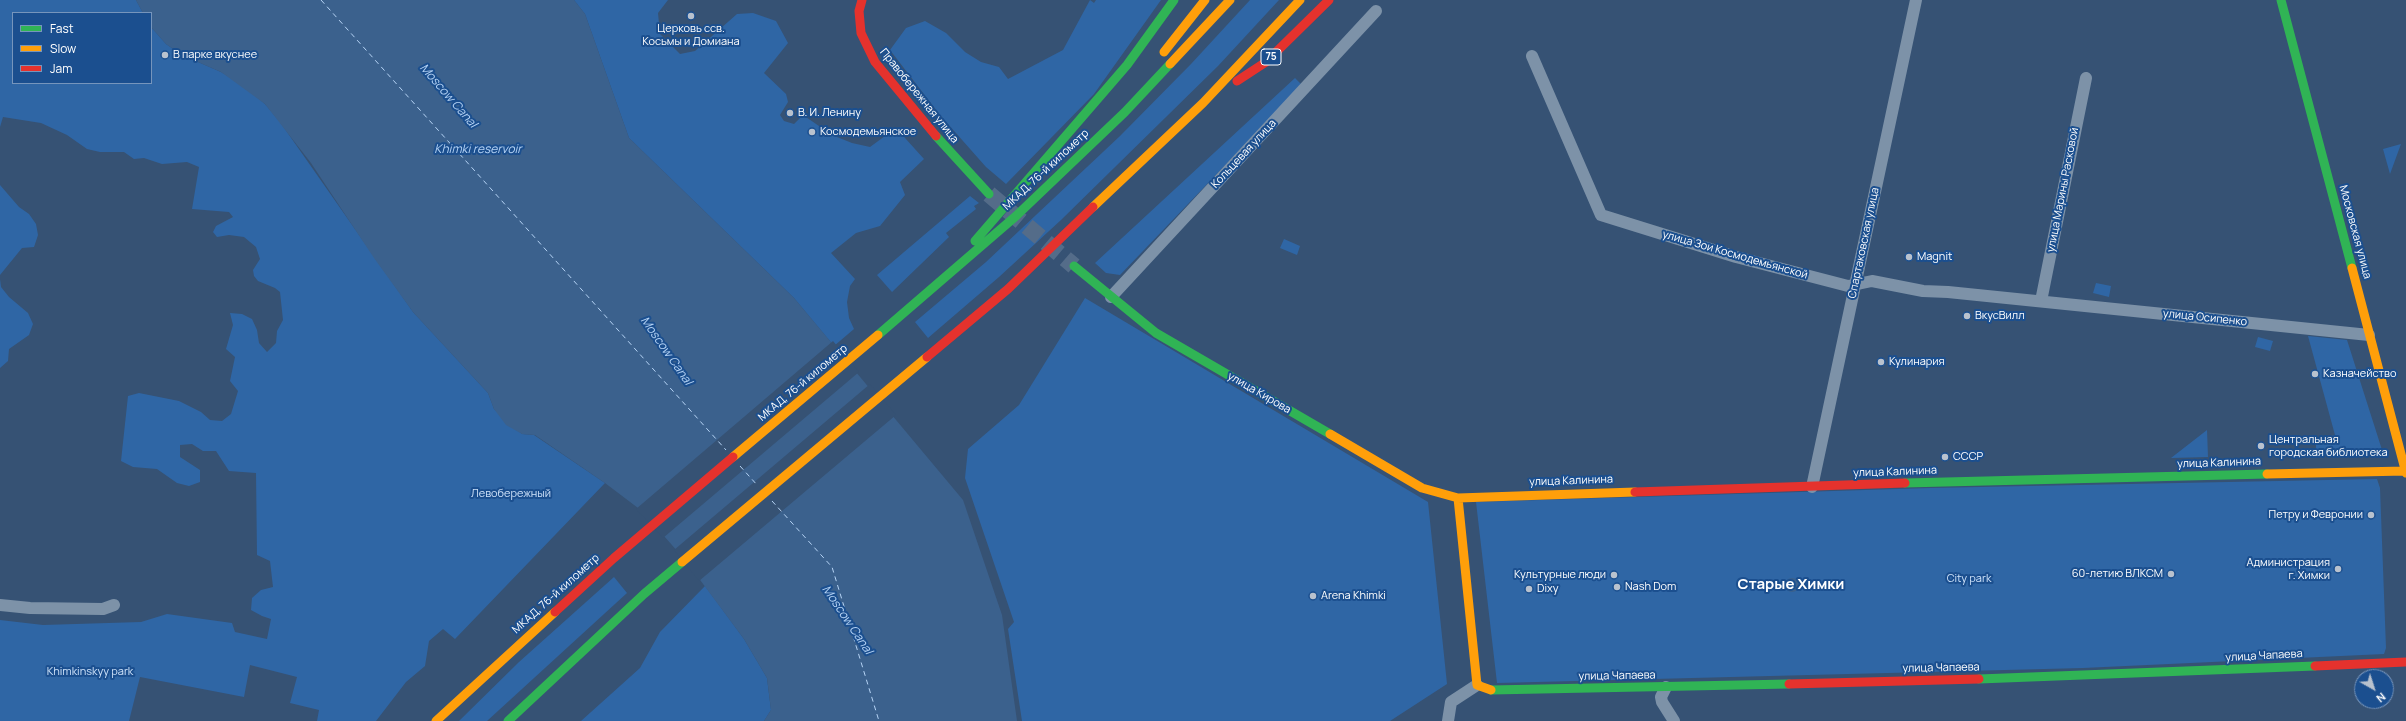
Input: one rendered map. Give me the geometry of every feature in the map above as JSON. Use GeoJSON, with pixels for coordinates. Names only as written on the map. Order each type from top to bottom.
{"type":"FeatureCollection","features":[{"type":"Feature","properties":{"kind":"main road","name":"Правобережная улица"},"geometry":{"type":"LineString","coordinates":[[862,0],[859,11],[861,33],[875,62],[927,127],[989,194]]}},
{"type":"Feature","properties":{"kind":"main road"},"geometry":{"type":"LineString","coordinates":[[1156,62],[1205,0]]}},
{"type":"Feature","properties":{"kind":"main road","name":"МКАД, 76-й километр"},"geometry":{"type":"LineString","coordinates":[[436,721],[614,558],[929,292],[1084,153],[1179,56],[1230,0]]}},
{"type":"Feature","properties":{"kind":"main road"},"geometry":{"type":"LineString","coordinates":[[508,721],[644,594],[1008,289],[1203,103],[1300,0]]}},
{"type":"Feature","properties":{"kind":"main road","name":"75"},"geometry":{"type":"LineString","coordinates":[[1203,103],[1266,62],[1329,0]]}},
{"type":"Feature","properties":{"kind":"main road","name":"Московская улица"},"geometry":{"type":"LineString","coordinates":[[2281,0],[2406,472]]}},
{"type":"Feature","properties":{"kind":"main road"},"geometry":{"type":"LineString","coordinates":[[929,292],[1070,134],[1127,65],[1173,2]]}},
{"type":"Feature","properties":{"kind":"main road"},"geometry":{"type":"LineString","coordinates":[[1084,153],[1146,74]]}},
{"type":"Feature","properties":{"kind":"main road","name":"улица Кирова"},"geometry":{"type":"LineString","coordinates":[[1074,266],[1156,333],[1422,488],[1458,498]]}},
{"type":"Feature","properties":{"kind":"main road","name":"улица Калинина"},"geometry":{"type":"LineString","coordinates":[[1458,498],[1812,487],[2406,472]]}},
{"type":"Feature","properties":{"kind":"main road"},"geometry":{"type":"LineString","coordinates":[[1458,498],[1477,685]]}},
{"type":"Feature","properties":{"kind":"main road","name":"улица Чапаева"},"geometry":{"type":"LineString","coordinates":[[1477,685],[1488,690],[1495,690],[1666,687],[1828,681],[1951,680],[2406,662]]}},
{"type":"Feature","properties":{"kind":"street","name":"Спартаковская улица"},"geometry":{"type":"LineString","coordinates":[[1812,487],[1916,0]]}},
{"type":"Feature","properties":{"kind":"street","name":"Кольцевая улица"},"geometry":{"type":"LineString","coordinates":[[1111,297],[1376,11]]}},
{"type":"Feature","properties":{"kind":"street","name":"улица Зои Космодемьянской"},"geometry":{"type":"LineString","coordinates":[[1532,56],[1601,215],[1736,257],[1848,286],[1856,283],[1872,281],[1922,291],[2041,301]]}},
{"type":"Feature","properties":{"kind":"street","name":"улица Марины Расковой"},"geometry":{"type":"LineString","coordinates":[[2041,301],[2086,78]]}},
{"type":"Feature","properties":{"kind":"street","name":"улица Осипенко"},"geometry":{"type":"LineString","coordinates":[[2041,301],[2370,335]]}},
{"type":"Feature","properties":{"kind":"street"},"geometry":{"type":"LineString","coordinates":[[0,605],[30,608],[103,610],[114,605]]}},
{"type":"Feature","properties":{"kind":"street"},"geometry":{"type":"LineString","coordinates":[[1448,721],[1451,702],[1477,685]]}},
{"type":"Feature","properties":{"kind":"street"},"geometry":{"type":"LineString","coordinates":[[1666,687],[1661,697],[1662,702],[1674,721]]}},
{"type":"Feature","properties":{"kind":"green space"},"geometry":{"type":"Polygon","coordinates":[[[0,0],[136,0],[142,12],[12,12],[12,84],[152,84],[152,28],[166,44],[182,55],[221,72],[241,84],[265,104],[280,122],[413,312],[488,393],[494,409],[522,434],[534,435],[605,483],[455,639],[443,629],[429,641],[425,666],[406,682],[376,721],[317,721],[319,710],[290,703],[297,677],[250,665],[244,697],[140,677],[129,721],[0,721],[0,620],[43,625],[141,622],[167,614],[232,623],[235,632],[267,639],[271,619],[251,610],[252,598],[261,590],[273,587],[270,561],[257,555],[256,473],[229,471],[216,451],[203,451],[192,444],[180,445],[180,457],[200,470],[200,482],[189,486],[177,483],[157,469],[133,467],[121,461],[128,396],[139,393],[179,401],[201,412],[210,420],[222,421],[231,414],[238,391],[230,381],[235,357],[226,349],[233,325],[230,313],[242,314],[252,319],[257,330],[259,343],[267,352],[276,343],[277,331],[283,320],[280,292],[275,288],[258,281],[254,276],[253,270],[260,259],[256,247],[244,237],[229,235],[217,237],[213,232],[216,226],[233,217],[229,212],[192,209],[199,167],[187,162],[162,164],[144,158],[134,159],[124,152],[100,152],[87,149],[67,135],[41,123],[3,117],[0,127],[0,0]]]}},
{"type":"Feature","properties":{"kind":"green space"},"geometry":{"type":"Polygon","coordinates":[[[574,0],[668,0],[658,13],[660,34],[680,54],[695,51],[737,14],[753,13],[776,21],[788,43],[764,73],[786,94],[788,102],[780,115],[784,121],[794,124],[803,115],[832,135],[852,143],[870,147],[896,128],[924,159],[900,182],[905,195],[880,226],[856,233],[831,253],[855,279],[850,286],[847,302],[849,318],[854,329],[834,346],[794,298],[629,138],[585,14],[574,0]]]}},
{"type":"Feature","properties":{"kind":"green space"},"geometry":{"type":"Polygon","coordinates":[[[1090,0],[1094,3],[1096,0],[1161,0],[1094,94],[1006,184],[986,167],[940,115],[890,50],[906,28],[925,21],[946,33],[965,52],[981,62],[999,67],[1008,79],[1063,50],[1090,0]]]}},
{"type":"Feature","properties":{"kind":"green space"},"geometry":{"type":"Polygon","coordinates":[[[1250,0],[1279,0],[1218,66],[1061,220],[999,277],[928,338],[915,322],[986,262],[1120,136],[1191,64],[1250,0]]]}},
{"type":"Feature","properties":{"kind":"green space"},"geometry":{"type":"Polygon","coordinates":[[[1295,78],[1302,85],[1120,275],[1106,273],[1095,263],[1295,78]]]}},
{"type":"Feature","properties":{"kind":"green space"},"geometry":{"type":"Polygon","coordinates":[[[2401,144],[2390,174],[2383,149],[2401,144]]]}},
{"type":"Feature","properties":{"kind":"green space"},"geometry":{"type":"Polygon","coordinates":[[[0,185],[19,207],[29,214],[36,224],[38,235],[34,247],[22,248],[0,275],[0,185]]]}},
{"type":"Feature","properties":{"kind":"green space"},"geometry":{"type":"Polygon","coordinates":[[[970,196],[979,203],[974,206],[976,209],[946,233],[949,237],[892,292],[877,275],[970,196]]]}},
{"type":"Feature","properties":{"kind":"green space"},"geometry":{"type":"Polygon","coordinates":[[[1284,239],[1300,246],[1297,255],[1280,248],[1284,239]]]}},
{"type":"Feature","properties":{"kind":"green space"},"geometry":{"type":"Polygon","coordinates":[[[0,279],[1,287],[9,297],[28,313],[33,324],[29,335],[9,349],[8,361],[0,368],[0,279]]]}},
{"type":"Feature","properties":{"kind":"green space"},"geometry":{"type":"Polygon","coordinates":[[[2096,283],[2111,286],[2109,297],[2093,293],[2096,283]]]}},
{"type":"Feature","properties":{"kind":"green space"},"geometry":{"type":"Polygon","coordinates":[[[1085,298],[1428,502],[1447,684],[1390,721],[1022,721],[1008,629],[1014,622],[965,478],[968,449],[1019,405],[1085,298]]]}},
{"type":"Feature","properties":{"kind":"green space"},"geometry":{"type":"Polygon","coordinates":[[[2308,336],[2347,340],[2383,453],[2316,456],[2316,440],[2335,435],[2308,336]]]}},
{"type":"Feature","properties":{"kind":"green space"},"geometry":{"type":"Polygon","coordinates":[[[2258,337],[2273,341],[2270,351],[2255,347],[2258,337]]]}},
{"type":"Feature","properties":{"kind":"green space"},"geometry":{"type":"Polygon","coordinates":[[[2207,430],[2208,457],[2171,458],[2207,430]]]}},
{"type":"Feature","properties":{"kind":"green space","name":"City park"},"geometry":{"type":"Polygon","coordinates":[[[2377,479],[2380,488],[2386,648],[2384,654],[2083,668],[1497,683],[1476,502],[1930,488],[2377,479]]]}},
{"type":"Feature","properties":{"kind":"green space"},"geometry":{"type":"Polygon","coordinates":[[[614,577],[627,593],[487,721],[459,721],[519,662],[614,577]]]}},
{"type":"Feature","properties":{"kind":"green space"},"geometry":{"type":"Polygon","coordinates":[[[705,586],[744,639],[767,678],[771,710],[764,721],[581,721],[640,668],[660,632],[705,586]]]}},
{"type":"Feature","properties":{"kind":"water","name":"Khimki reservoir"},"geometry":{"type":"Polygon","coordinates":[[[136,0],[574,0],[585,14],[629,138],[794,298],[963,500],[1002,615],[1017,721],[764,721],[771,710],[767,678],[744,639],[686,561],[642,511],[605,483],[535,435],[522,434],[506,425],[494,409],[488,393],[413,312],[374,258],[311,163],[265,104],[221,72],[182,55],[166,44],[152,28],[152,12],[142,12],[136,0]]]}},
{"type":"Feature","properties":{"kind":"water"},"geometry":{"type":"Polygon","coordinates":[[[1789,578],[1795,578],[1799,582],[1799,588],[1795,592],[1789,592],[1785,588],[1785,582],[1789,578]]]}},
{"type":"Feature","properties":{"kind":"pier"},"geometry":{"type":"Polygon","coordinates":[[[833,341],[859,372],[663,538],[636,509],[833,341]]]}},
{"type":"Feature","properties":{"kind":"pier"},"geometry":{"type":"Polygon","coordinates":[[[870,384],[896,415],[699,581],[674,550],[870,384]]]}},
{"type":"Feature","properties":{"kind":"ferry route"},"geometry":{"type":"LineString","coordinates":[[321,0],[726,450]]}},
{"type":"Feature","properties":{"kind":"ferry route"},"geometry":{"type":"LineString","coordinates":[[740,466],[758,486]]}},
{"type":"Feature","properties":{"kind":"ferry route"},"geometry":{"type":"LineString","coordinates":[[772,501],[832,567],[879,721]]}},
{"type":"Feature","properties":{"kind":"tunnel"},"geometry":{"type":"LineString","coordinates":[[989,194],[1074,266]]}},
{"type":"Feature","properties":{"kind":"traffic: fast"},"geometry":{"type":"LineString","coordinates":[[975,241],[1127,65],[1174,0]]}},
{"type":"Feature","properties":{"kind":"traffic: fast"},"geometry":{"type":"LineString","coordinates":[[2281,0],[2352,268]]}},
{"type":"Feature","properties":{"kind":"traffic: fast"},"geometry":{"type":"LineString","coordinates":[[878,335],[1016,216],[1125,112],[1170,64]]}},
{"type":"Feature","properties":{"kind":"traffic: fast"},"geometry":{"type":"LineString","coordinates":[[936,136],[989,194]]}},
{"type":"Feature","properties":{"kind":"traffic: fast"},"geometry":{"type":"LineString","coordinates":[[1074,266],[1156,333],[1330,434]]}},
{"type":"Feature","properties":{"kind":"traffic: fast"},"geometry":{"type":"LineString","coordinates":[[1905,483],[2267,474]]}},
{"type":"Feature","properties":{"kind":"traffic: fast"},"geometry":{"type":"LineString","coordinates":[[508,721],[644,594],[682,562]]}},
{"type":"Feature","properties":{"kind":"traffic: fast"},"geometry":{"type":"LineString","coordinates":[[1979,679],[2315,666]]}},
{"type":"Feature","properties":{"kind":"traffic: fast"},"geometry":{"type":"LineString","coordinates":[[1491,690],[1789,684]]}},
{"type":"Feature","properties":{"kind":"traffic: slow"},"geometry":{"type":"LineString","coordinates":[[1164,52],[1205,0]]}},
{"type":"Feature","properties":{"kind":"traffic: slow"},"geometry":{"type":"LineString","coordinates":[[1170,64],[1230,0]]}},
{"type":"Feature","properties":{"kind":"traffic: slow"},"geometry":{"type":"LineString","coordinates":[[1093,207],[1203,103],[1300,0]]}},
{"type":"Feature","properties":{"kind":"traffic: slow"},"geometry":{"type":"LineString","coordinates":[[2352,268],[2406,473]]}},
{"type":"Feature","properties":{"kind":"traffic: slow"},"geometry":{"type":"LineString","coordinates":[[733,457],[878,335]]}},
{"type":"Feature","properties":{"kind":"traffic: slow"},"geometry":{"type":"LineString","coordinates":[[682,562],[927,357]]}},
{"type":"Feature","properties":{"kind":"traffic: slow"},"geometry":{"type":"LineString","coordinates":[[1330,434],[1422,488],[1458,498],[1635,492]]}},
{"type":"Feature","properties":{"kind":"traffic: slow"},"geometry":{"type":"LineString","coordinates":[[2267,474],[2405,471]]}},
{"type":"Feature","properties":{"kind":"traffic: slow"},"geometry":{"type":"LineString","coordinates":[[1458,498],[1477,685],[1491,690]]}},
{"type":"Feature","properties":{"kind":"traffic: slow"},"geometry":{"type":"LineString","coordinates":[[436,721],[555,612]]}},
{"type":"Feature","properties":{"kind":"traffic: jam"},"geometry":{"type":"LineString","coordinates":[[862,0],[859,11],[861,33],[875,62],[936,136]]}},
{"type":"Feature","properties":{"kind":"traffic: jam"},"geometry":{"type":"LineString","coordinates":[[1237,81],[1266,62],[1329,0]]}},
{"type":"Feature","properties":{"kind":"traffic: jam"},"geometry":{"type":"LineString","coordinates":[[927,357],[1008,289],[1093,207]]}},
{"type":"Feature","properties":{"kind":"traffic: jam"},"geometry":{"type":"LineString","coordinates":[[555,612],[614,558],[733,457]]}},
{"type":"Feature","properties":{"kind":"traffic: jam"},"geometry":{"type":"LineString","coordinates":[[1635,492],[1905,483]]}},
{"type":"Feature","properties":{"kind":"traffic: jam"},"geometry":{"type":"LineString","coordinates":[[2315,666],[2406,662]]}},
{"type":"Feature","properties":{"kind":"traffic: jam"},"geometry":{"type":"LineString","coordinates":[[1789,684],[1979,679]]}},
{"type":"Feature","properties":{"kind":"place","name":"Церковь ссв. Косьмы и Домиана"},"geometry":{"type":"Point","coordinates":[691,16]}},
{"type":"Feature","properties":{"kind":"place","name":"В парке вкуснее"},"geometry":{"type":"Point","coordinates":[165,55]}},
{"type":"Feature","properties":{"kind":"place","name":"В. И. Ленину"},"geometry":{"type":"Point","coordinates":[790,113]}},
{"type":"Feature","properties":{"kind":"place","name":"Космодемьянское"},"geometry":{"type":"Point","coordinates":[812,132]}},
{"type":"Feature","properties":{"kind":"place","name":"Magnit"},"geometry":{"type":"Point","coordinates":[1909,257]}},
{"type":"Feature","properties":{"kind":"place","name":"ВкусВилл"},"geometry":{"type":"Point","coordinates":[1967,316]}},
{"type":"Feature","properties":{"kind":"place","name":"Кулинария"},"geometry":{"type":"Point","coordinates":[1881,362]}},
{"type":"Feature","properties":{"kind":"place","name":"Казначейство"},"geometry":{"type":"Point","coordinates":[2315,374]}},
{"type":"Feature","properties":{"kind":"place","name":"Центральная городская библиотека"},"geometry":{"type":"Point","coordinates":[2261,446]}},
{"type":"Feature","properties":{"kind":"place","name":"СССР"},"geometry":{"type":"Point","coordinates":[1945,457]}},
{"type":"Feature","properties":{"kind":"place","name":"Петру и Февронии"},"geometry":{"type":"Point","coordinates":[2371,515]}},
{"type":"Feature","properties":{"kind":"place","name":"Администрация г. Химки"},"geometry":{"type":"Point","coordinates":[2338,569]}},
{"type":"Feature","properties":{"kind":"place","name":"60-летию ВЛКСМ"},"geometry":{"type":"Point","coordinates":[2171,574]}},
{"type":"Feature","properties":{"kind":"place","name":"Культурные люди"},"geometry":{"type":"Point","coordinates":[1614,575]}},
{"type":"Feature","properties":{"kind":"place","name":"Nash Dom"},"geometry":{"type":"Point","coordinates":[1617,587]}},
{"type":"Feature","properties":{"kind":"place","name":"Dixy"},"geometry":{"type":"Point","coordinates":[1529,589]}},
{"type":"Feature","properties":{"kind":"place","name":"Arena Khimki"},"geometry":{"type":"Point","coordinates":[1313,596]}},
{"type":"Feature","properties":{"kind":"district","name":"Старые Химки"},"geometry":{"type":"Point","coordinates":[1791,585]}},
{"type":"Feature","properties":{"kind":"water label","name":"Moscow Canal"},"geometry":{"type":"Point","coordinates":[448,96]}},
{"type":"Feature","properties":{"kind":"water label","name":"Moscow Canal"},"geometry":{"type":"Point","coordinates":[666,351]}},
{"type":"Feature","properties":{"kind":"water label","name":"Moscow Canal"},"geometry":{"type":"Point","coordinates":[847,620]}},
{"type":"Feature","properties":{"kind":"park label","name":"Левобережный"},"geometry":{"type":"Point","coordinates":[511,494]}},
{"type":"Feature","properties":{"kind":"park label","name":"Khimkinskyy park"},"geometry":{"type":"Point","coordinates":[90,672]}}]}
